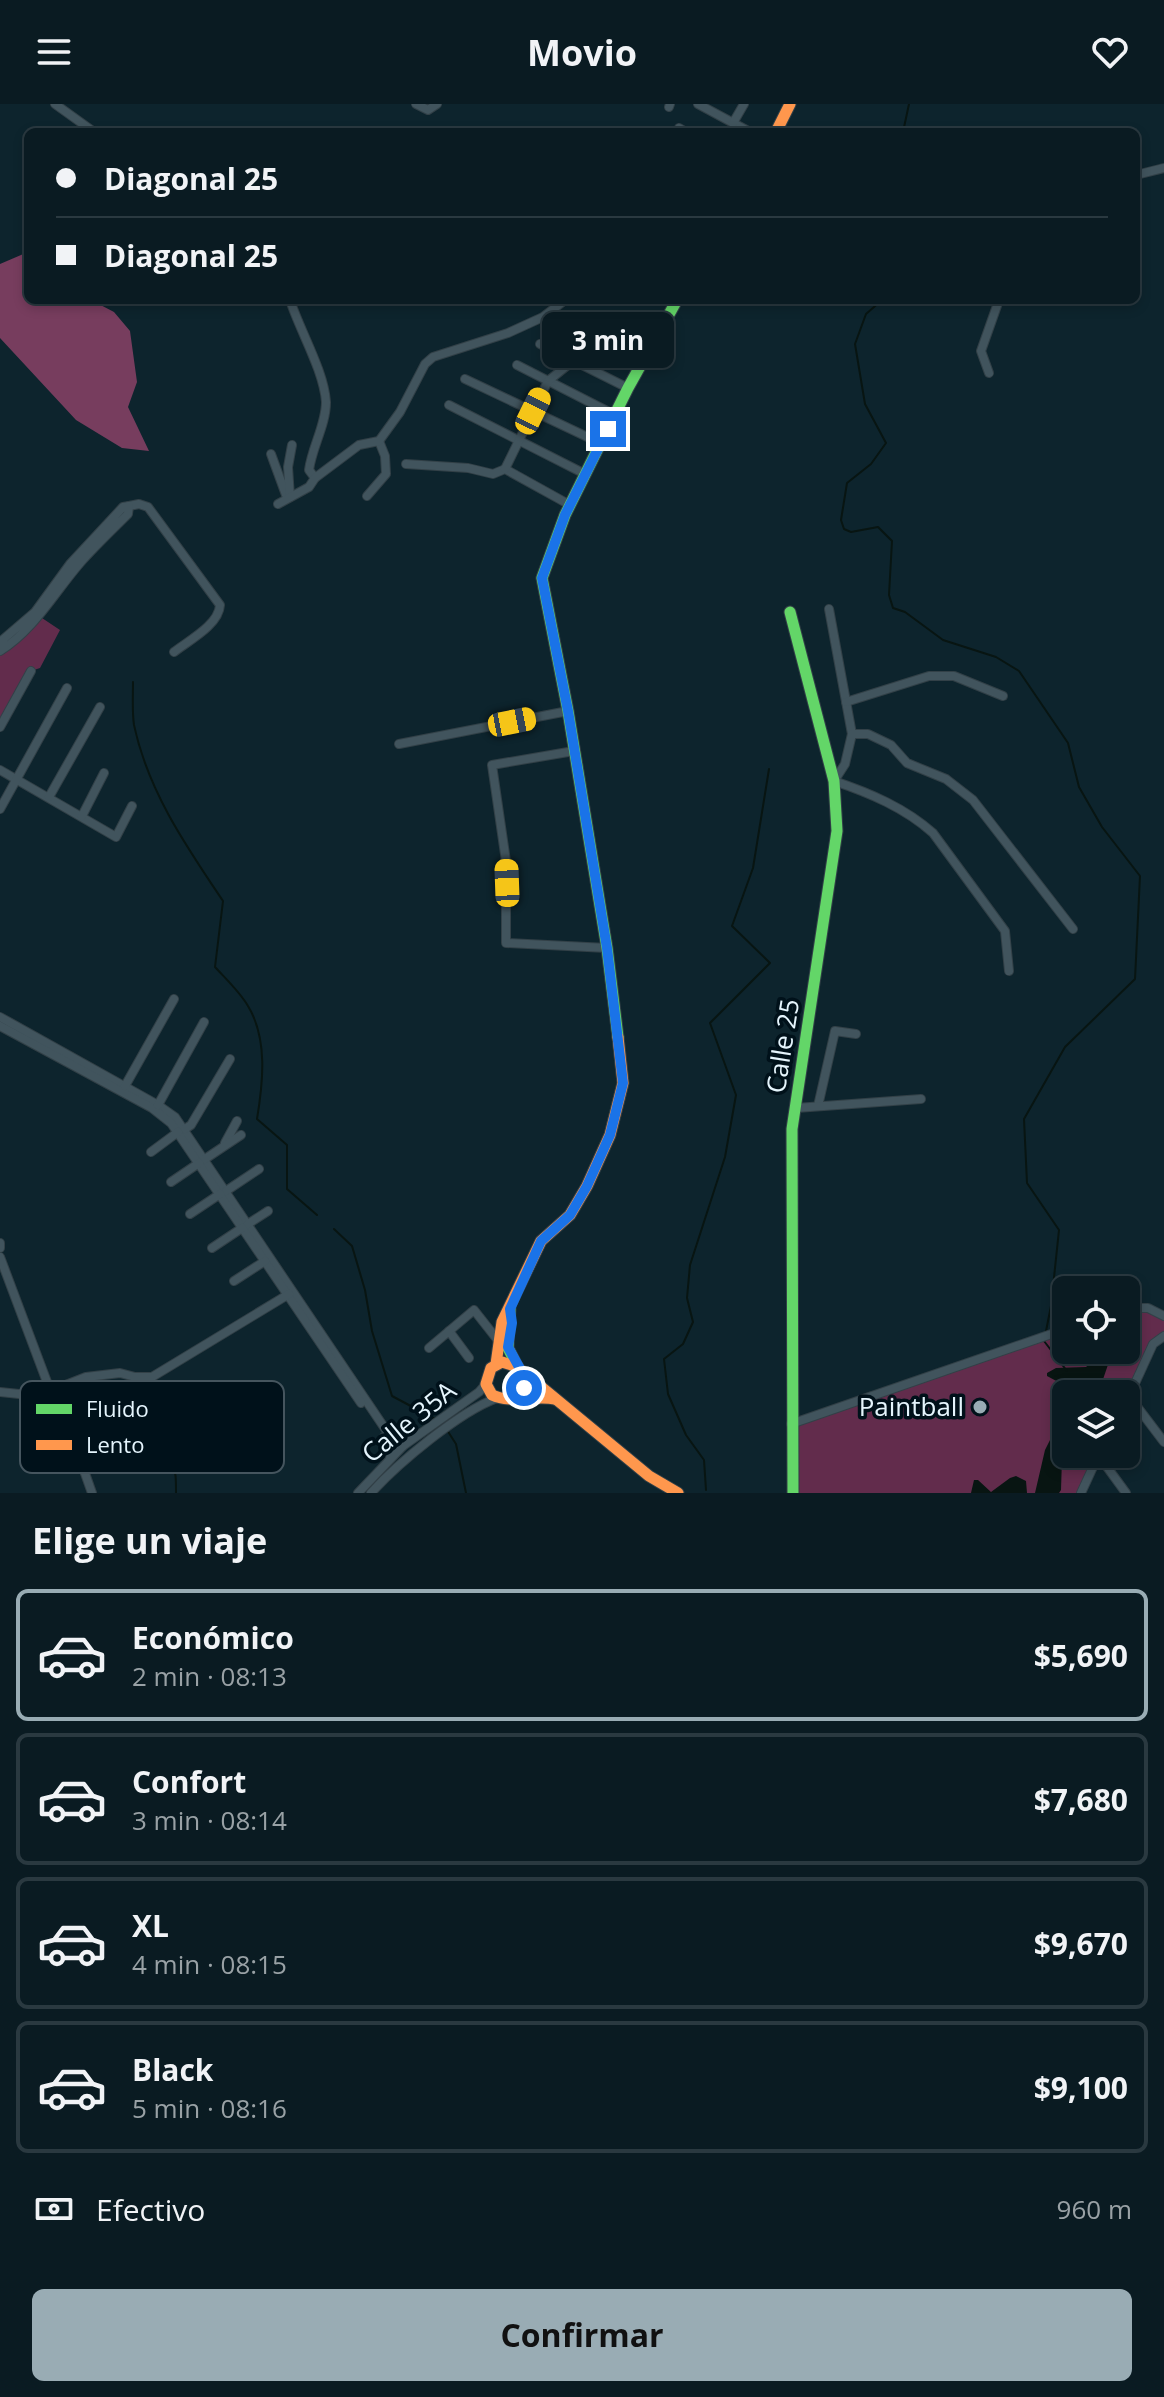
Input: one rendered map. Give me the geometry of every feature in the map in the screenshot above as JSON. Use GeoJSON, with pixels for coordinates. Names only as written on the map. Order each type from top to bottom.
{"type":"FeatureCollection","features":[{"type":"Feature","properties":{"kind":"street"},"geometry":{"type":"LineString","coordinates":[[55,104],[88,128]]}},
{"type":"Feature","properties":{"kind":"street"},"geometry":{"type":"LineString","coordinates":[[416,104],[428,110],[437,104]]}},
{"type":"Feature","properties":{"kind":"street"},"geometry":{"type":"LineString","coordinates":[[698,104],[708,106],[742,128]]}},
{"type":"Feature","properties":{"kind":"street"},"geometry":{"type":"LineString","coordinates":[[733,123],[744,104]]}},
{"type":"Feature","properties":{"kind":"street"},"geometry":{"type":"LineString","coordinates":[[778,128],[790,104]]}},
{"type":"Feature","properties":{"kind":"street"},"geometry":{"type":"LineString","coordinates":[[1140,174],[1164,168]]}},
{"type":"Feature","properties":{"kind":"street"},"geometry":{"type":"LineString","coordinates":[[292,304],[326,402],[322,425],[312,449],[309,470],[315,478]]}},
{"type":"Feature","properties":{"kind":"street"},"geometry":{"type":"LineString","coordinates":[[278,504],[309,487],[315,478],[359,445],[379,441],[400,412],[425,364],[433,357],[508,333],[543,317],[560,304]]}},
{"type":"Feature","properties":{"kind":"street"},"geometry":{"type":"LineString","coordinates":[[496,1364],[501,1318],[510,1309],[541,1241],[570,1215],[587,1186],[610,1135],[623,1083],[607,948],[568,711],[542,578],[570,505],[643,359],[675,304]]}},
{"type":"Feature","properties":{"kind":"street"},"geometry":{"type":"LineString","coordinates":[[989,373],[981,351],[998,304]]}},
{"type":"Feature","properties":{"kind":"street"},"geometry":{"type":"LineString","coordinates":[[406,464],[468,468],[493,474],[505,469],[548,381],[629,316],[660,328]]}},
{"type":"Feature","properties":{"kind":"street"},"geometry":{"type":"LineString","coordinates":[[568,324],[643,359]]}},
{"type":"Feature","properties":{"kind":"street"},"geometry":{"type":"LineString","coordinates":[[540,344],[628,388]]}},
{"type":"Feature","properties":{"kind":"street"},"geometry":{"type":"LineString","coordinates":[[517,365],[615,415]]}},
{"type":"Feature","properties":{"kind":"street"},"geometry":{"type":"LineString","coordinates":[[465,379],[600,443]]}},
{"type":"Feature","properties":{"kind":"street"},"geometry":{"type":"LineString","coordinates":[[449,405],[585,474]]}},
{"type":"Feature","properties":{"kind":"street"},"geometry":{"type":"LineString","coordinates":[[367,496],[386,474],[385,456],[379,441]]}},
{"type":"Feature","properties":{"kind":"street"},"geometry":{"type":"LineString","coordinates":[[289,498],[288,467],[292,445]]}},
{"type":"Feature","properties":{"kind":"street"},"geometry":{"type":"LineString","coordinates":[[271,454],[289,498]]}},
{"type":"Feature","properties":{"kind":"street"},"geometry":{"type":"LineString","coordinates":[[505,469],[570,505]]}},
{"type":"Feature","properties":{"kind":"street"},"geometry":{"type":"LineString","coordinates":[[0,642],[35,612],[70,564],[123,507],[139,504],[148,507],[220,605],[219,613],[212,622],[174,652]]}},
{"type":"Feature","properties":{"kind":"street"},"geometry":{"type":"LineString","coordinates":[[0,651],[11,645],[39,616],[81,562],[128,514],[129,506]]}},
{"type":"Feature","properties":{"kind":"street"},"geometry":{"type":"LineString","coordinates":[[829,609],[852,734],[845,764],[834,781],[869,792],[933,833],[1005,931],[1009,971]]}},
{"type":"Feature","properties":{"kind":"street","name":"Calle 25"},"geometry":{"type":"LineString","coordinates":[[790,612],[834,781],[837,831],[792,1129],[793,1493]]}},
{"type":"Feature","properties":{"kind":"street"},"geometry":{"type":"LineString","coordinates":[[0,727],[31,671]]}},
{"type":"Feature","properties":{"kind":"street"},"geometry":{"type":"LineString","coordinates":[[846,702],[929,676],[954,676],[1003,696]]}},
{"type":"Feature","properties":{"kind":"street"},"geometry":{"type":"LineString","coordinates":[[0,809],[67,688]]}},
{"type":"Feature","properties":{"kind":"street"},"geometry":{"type":"LineString","coordinates":[[49,797],[100,707]]}},
{"type":"Feature","properties":{"kind":"street"},"geometry":{"type":"LineString","coordinates":[[399,744],[568,711]]}},
{"type":"Feature","properties":{"kind":"street"},"geometry":{"type":"LineString","coordinates":[[852,734],[868,734],[891,745],[907,763],[946,779],[973,800],[1073,929]]}},
{"type":"Feature","properties":{"kind":"street"},"geometry":{"type":"LineString","coordinates":[[574,751],[492,765],[506,861],[506,943],[607,948]]}},
{"type":"Feature","properties":{"kind":"street"},"geometry":{"type":"LineString","coordinates":[[0,770],[116,837],[132,806]]}},
{"type":"Feature","properties":{"kind":"street"},"geometry":{"type":"LineString","coordinates":[[82,816],[104,773]]}},
{"type":"Feature","properties":{"kind":"street"},"geometry":{"type":"LineString","coordinates":[[125,1086],[174,999]]}},
{"type":"Feature","properties":{"kind":"street"},"geometry":{"type":"LineString","coordinates":[[0,1017],[158,1105],[182,1131],[390,1445],[390,1458]]}},
{"type":"Feature","properties":{"kind":"street"},"geometry":{"type":"LineString","coordinates":[[158,1105],[204,1022]]}},
{"type":"Feature","properties":{"kind":"street"},"geometry":{"type":"LineString","coordinates":[[0,1026],[152,1108],[182,1131]]}},
{"type":"Feature","properties":{"kind":"street"},"geometry":{"type":"LineString","coordinates":[[818,1106],[835,1031],[856,1034]]}},
{"type":"Feature","properties":{"kind":"street"},"geometry":{"type":"LineString","coordinates":[[151,1152],[191,1125],[230,1059]]}},
{"type":"Feature","properties":{"kind":"street"},"geometry":{"type":"LineString","coordinates":[[796,1108],[921,1099]]}},
{"type":"Feature","properties":{"kind":"street"},"geometry":{"type":"LineString","coordinates":[[223,1147],[237,1121]]}},
{"type":"Feature","properties":{"kind":"street"},"geometry":{"type":"LineString","coordinates":[[171,1182],[241,1135]]}},
{"type":"Feature","properties":{"kind":"street"},"geometry":{"type":"LineString","coordinates":[[190,1214],[259,1169]]}},
{"type":"Feature","properties":{"kind":"street"},"geometry":{"type":"LineString","coordinates":[[212,1248],[268,1211]]}},
{"type":"Feature","properties":{"kind":"street"},"geometry":{"type":"LineString","coordinates":[[245,1226],[265,1261],[394,1442],[403,1446]]}},
{"type":"Feature","properties":{"kind":"street"},"geometry":{"type":"LineString","coordinates":[[0,1257],[47,1381]]}},
{"type":"Feature","properties":{"kind":"street"},"geometry":{"type":"LineString","coordinates":[[234,1281],[265,1261]]}},
{"type":"Feature","properties":{"kind":"street"},"geometry":{"type":"LineString","coordinates":[[75,1381],[110,1374],[152,1377],[290,1293]]}},
{"type":"Feature","properties":{"kind":"street"},"geometry":{"type":"LineString","coordinates":[[1140,1308],[1148,1308],[1164,1316]]}},
{"type":"Feature","properties":{"kind":"street"},"geometry":{"type":"LineString","coordinates":[[510,1309],[512,1323],[508,1347],[511,1356]]}},
{"type":"Feature","properties":{"kind":"street"},"geometry":{"type":"LineString","coordinates":[[429,1348],[474,1310],[520,1369],[525,1382],[517,1397]]}},
{"type":"Feature","properties":{"kind":"street"},"geometry":{"type":"LineString","coordinates":[[449,1331],[469,1358]]}},
{"type":"Feature","properties":{"kind":"street"},"geometry":{"type":"LineString","coordinates":[[791,1424],[1052,1334]]}},
{"type":"Feature","properties":{"kind":"street"},"geometry":{"type":"LineString","coordinates":[[1137,1380],[1153,1344],[1164,1336]]}},
{"type":"Feature","properties":{"kind":"street"},"geometry":{"type":"LineString","coordinates":[[559,1400],[538,1395],[507,1401],[483,1388],[488,1372],[496,1364],[508,1362],[559,1400],[649,1476],[678,1493]]}},
{"type":"Feature","properties":{"kind":"street","name":"Calle 35A"},"geometry":{"type":"LineString","coordinates":[[358,1493],[403,1446],[483,1388]]}},
{"type":"Feature","properties":{"kind":"street"},"geometry":{"type":"LineString","coordinates":[[0,1392],[20,1394]]}},
{"type":"Feature","properties":{"kind":"street","name":"Calle 35A"},"geometry":{"type":"LineString","coordinates":[[371,1493],[398,1465],[484,1403],[497,1398]]}},
{"type":"Feature","properties":{"kind":"street"},"geometry":{"type":"LineString","coordinates":[[1140,1413],[1164,1442]]}},
{"type":"Feature","properties":{"kind":"street"},"geometry":{"type":"LineString","coordinates":[[1081,1493],[1093,1468]]}},
{"type":"Feature","properties":{"kind":"street"},"geometry":{"type":"LineString","coordinates":[[1108,1468],[1126,1493]]}},
{"type":"Feature","properties":{"kind":"street"},"geometry":{"type":"LineString","coordinates":[[85,1473],[92,1493]]}},
{"type":"Feature","properties":{"kind":"shaded area"},"geometry":{"type":"Polygon","coordinates":[[[24,254],[24,304],[99,304],[114,312],[130,331],[137,382],[128,407],[149,451],[122,448],[76,420],[0,338],[0,264],[24,254]]]}},
{"type":"Feature","properties":{"kind":"shaded area"},"geometry":{"type":"Polygon","coordinates":[[[39,616],[60,630],[40,668],[31,671],[0,727],[0,651],[39,616]]]}},
{"type":"Feature","properties":{"kind":"shaded area"},"geometry":{"type":"Polygon","coordinates":[[[1140,1307],[1164,1316],[1164,1336],[1158,1339],[1134,1380],[1052,1380],[1052,1468],[1093,1468],[1081,1493],[793,1493],[791,1424],[1052,1334],[1052,1364],[1140,1364],[1140,1307]]]}},
{"type":"Feature","properties":{"kind":"shaded area"},"geometry":{"type":"Polygon","coordinates":[[[1089,1364],[1108,1364],[1103,1380],[1054,1380],[1047,1376],[1056,1368],[1086,1367],[1089,1364]]]}},
{"type":"Feature","properties":{"kind":"shaded area"},"geometry":{"type":"Polygon","coordinates":[[[1052,1436],[1052,1468],[1062,1468],[1059,1493],[1035,1493],[1045,1450],[1052,1436]]]}},
{"type":"Feature","properties":{"kind":"shaded area"},"geometry":{"type":"Polygon","coordinates":[[[1016,1476],[1026,1481],[1027,1493],[971,1493],[974,1480],[991,1492],[1016,1476]]]}},
{"type":"Feature","properties":{"kind":"waterway"},"geometry":{"type":"LineString","coordinates":[[904,128],[909,104]]}},
{"type":"Feature","properties":{"kind":"waterway"},"geometry":{"type":"LineString","coordinates":[[877,304],[866,314],[855,344],[865,404],[886,443],[871,464],[847,483],[841,520],[844,529],[851,532],[878,527],[892,541],[889,595],[893,608],[905,612],[943,640],[996,657],[1019,671],[1068,743],[1079,787],[1102,827],[1140,876],[1135,979],[1065,1047],[1024,1119],[1027,1183],[1059,1230],[1046,1331]]}},
{"type":"Feature","properties":{"kind":"waterway"},"geometry":{"type":"LineString","coordinates":[[133,682],[134,725],[149,773],[182,839],[223,901],[215,967],[245,1001],[259,1033],[262,1076],[257,1119],[287,1145],[287,1189],[317,1215]]}},
{"type":"Feature","properties":{"kind":"waterway"},"geometry":{"type":"LineString","coordinates":[[706,1490],[704,1460],[686,1435],[668,1394],[664,1359],[683,1344],[693,1322],[687,1298],[690,1265],[725,1157],[736,1095],[710,1023],[770,963],[732,926],[753,868],[769,769]]}},
{"type":"Feature","properties":{"kind":"waterway"},"geometry":{"type":"LineString","coordinates":[[334,1229],[352,1246],[365,1290],[372,1331],[392,1396],[437,1420]]}},
{"type":"Feature","properties":{"kind":"waterway"},"geometry":{"type":"LineString","coordinates":[[1044,1341],[1067,1371]]}},
{"type":"Feature","properties":{"kind":"waterway"},"geometry":{"type":"LineString","coordinates":[[447,1430],[456,1444],[466,1493]]}},
{"type":"Feature","properties":{"kind":"waterway"},"geometry":{"type":"LineString","coordinates":[[175,1473],[176,1493]]}},
{"type":"Feature","properties":{"kind":"traffic: fast"},"geometry":{"type":"LineString","coordinates":[[618,1037],[607,948],[568,711],[542,578],[565,515],[628,388],[675,304]]}},
{"type":"Feature","properties":{"kind":"traffic: fast"},"geometry":{"type":"LineString","coordinates":[[790,612],[834,781],[837,831],[792,1129],[793,1493]]}},
{"type":"Feature","properties":{"kind":"traffic: fast"},"geometry":{"type":"LineString","coordinates":[[510,1309],[508,1348],[525,1382],[517,1397]]}},
{"type":"Feature","properties":{"kind":"traffic: slow"},"geometry":{"type":"LineString","coordinates":[[778,128],[790,104]]}},
{"type":"Feature","properties":{"kind":"traffic: slow"},"geometry":{"type":"LineString","coordinates":[[496,1364],[502,1322],[541,1241],[570,1215],[610,1135],[623,1083],[618,1037]]}},
{"type":"Feature","properties":{"kind":"traffic: slow"},"geometry":{"type":"LineString","coordinates":[[518,1367],[502,1362],[491,1368],[486,1384],[492,1395],[507,1399],[555,1399]]}},
{"type":"Feature","properties":{"kind":"traffic: slow"},"geometry":{"type":"LineString","coordinates":[[522,1371],[649,1476],[678,1493]]}},
{"type":"Feature","properties":{"kind":"place","name":"Paintball"},"geometry":{"type":"Point","coordinates":[980,1407]}},
{"type":"Feature","properties":{"kind":"route"},"geometry":{"type":"LineString","coordinates":[[524,1388],[524,1376],[508,1347],[512,1323],[510,1309],[541,1241],[570,1215],[587,1186],[610,1135],[623,1083],[607,948],[568,711],[542,578],[565,515],[608,429]]}}]}
